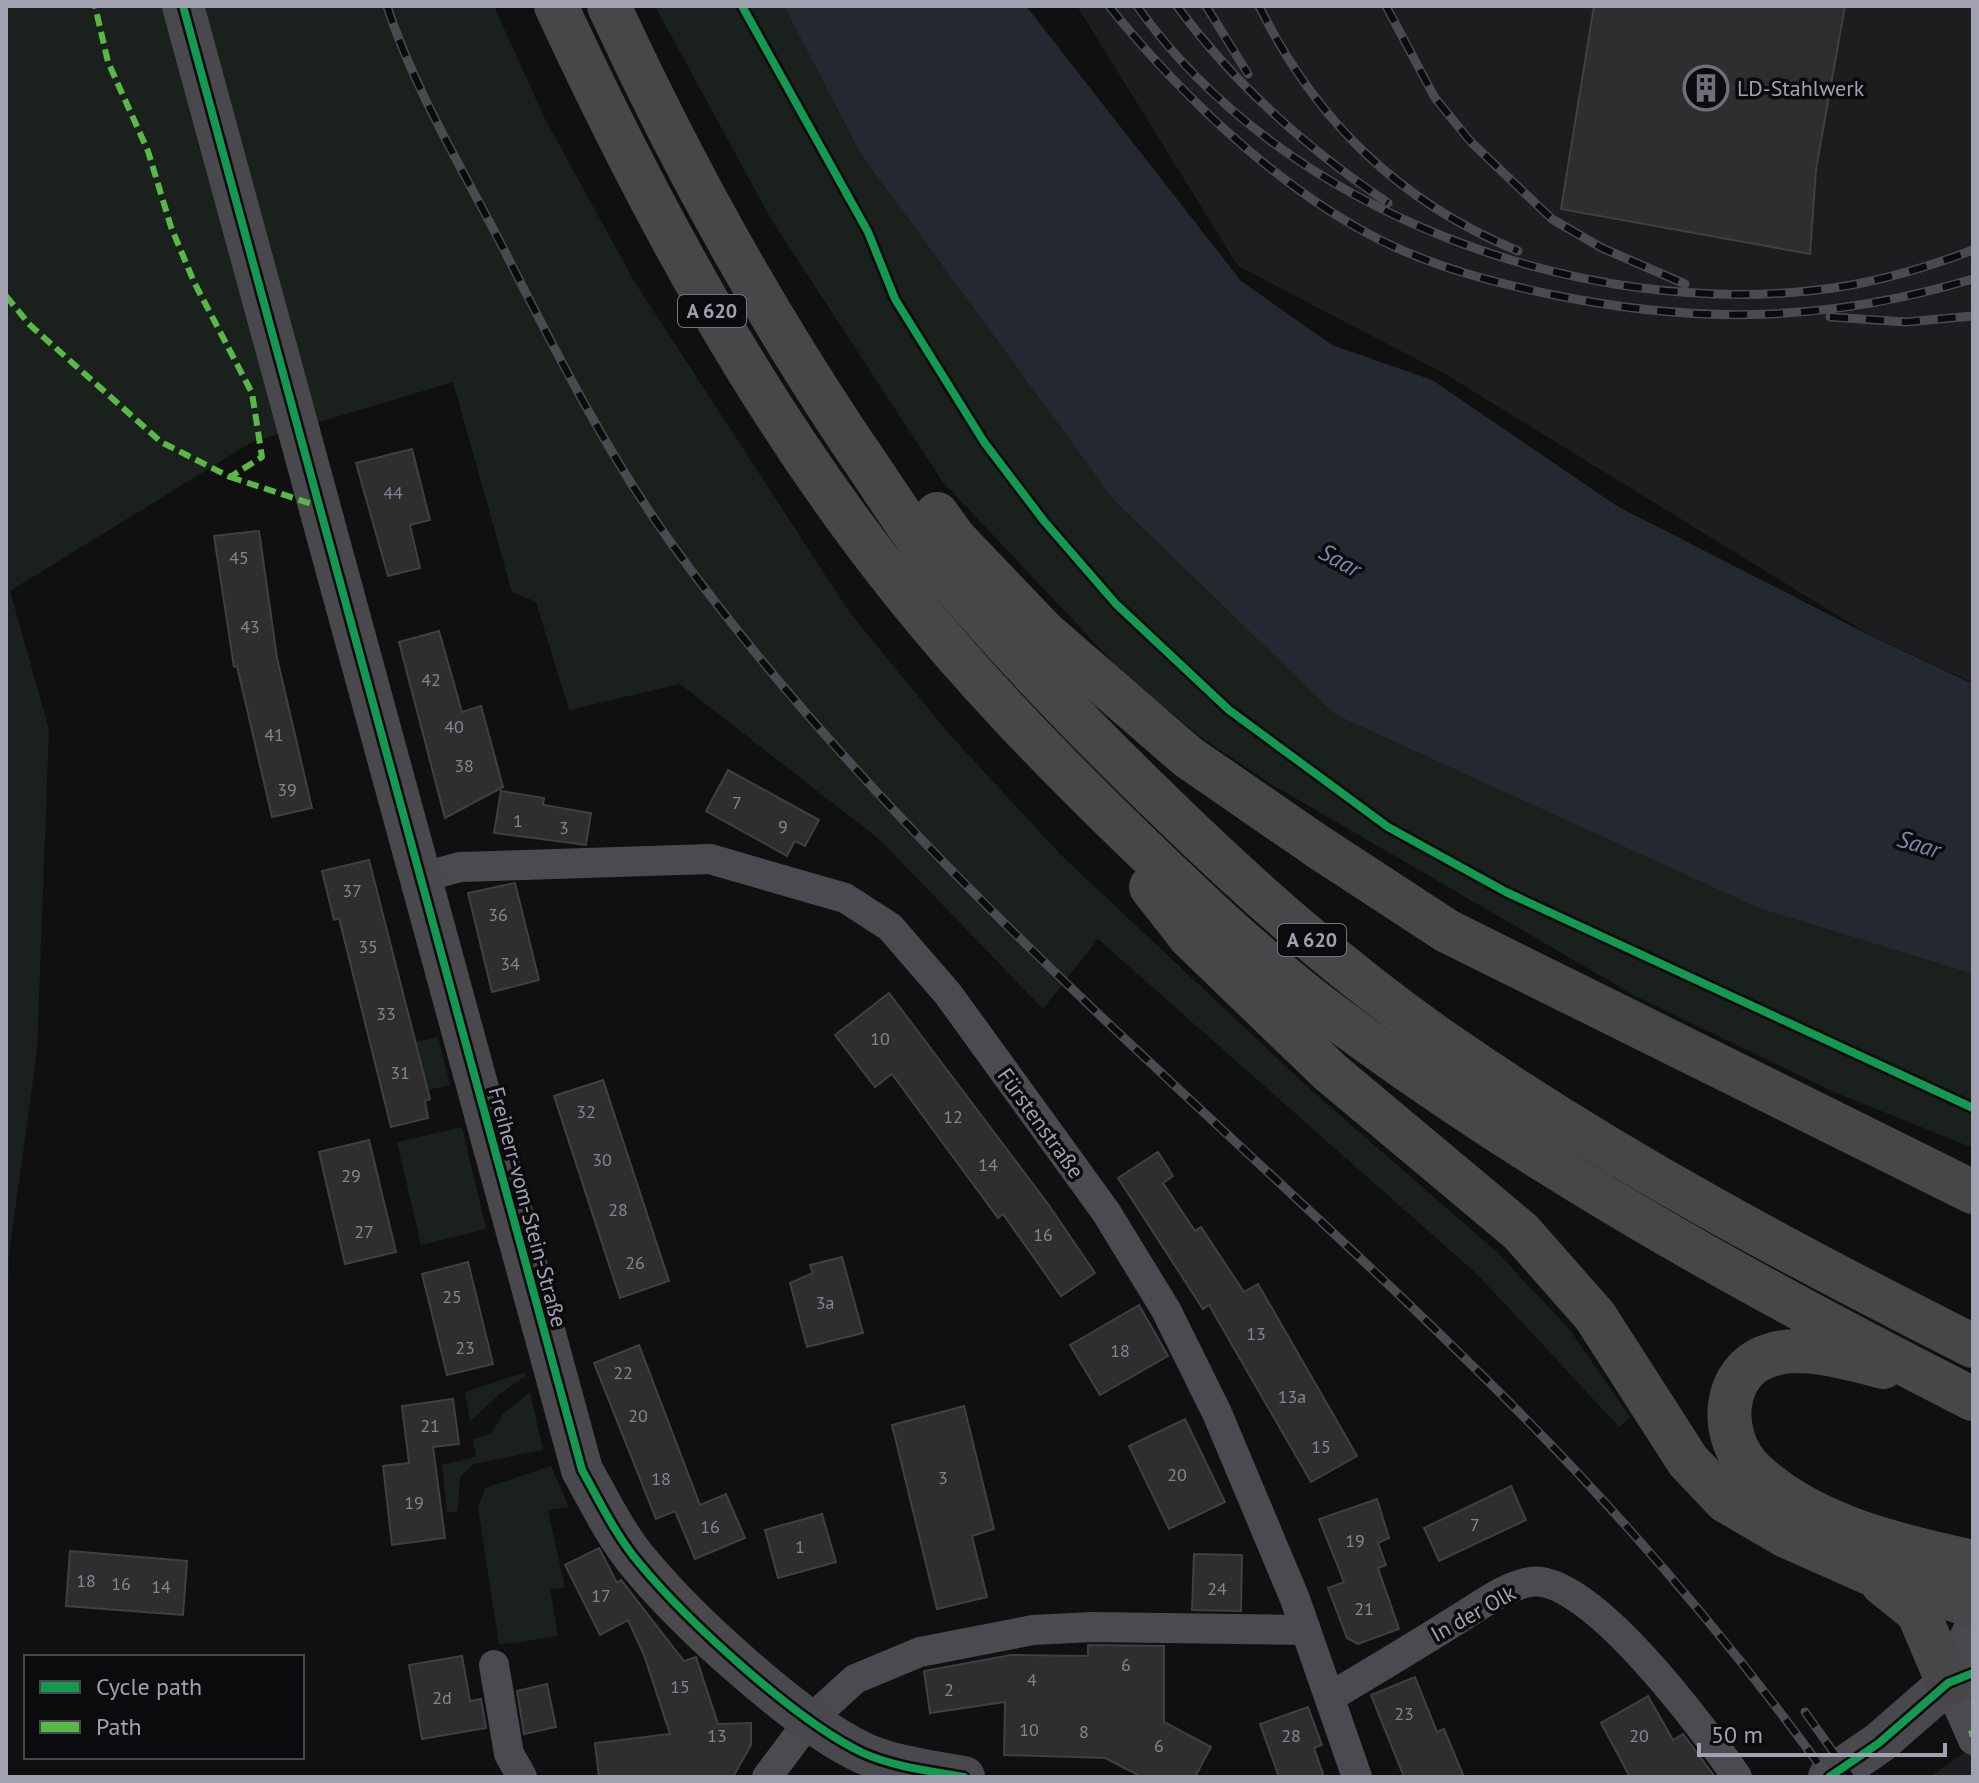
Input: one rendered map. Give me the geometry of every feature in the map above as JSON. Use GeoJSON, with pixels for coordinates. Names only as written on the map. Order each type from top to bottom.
{"type":"FeatureCollection","features":[{"type":"Feature","properties":{"kind":"highway","name":"A 620"},"geometry":{"type":"LineString","coordinates":[[556,6],[618,140],[704,299],[806,461],[904,593],[1045,753],[1208,910],[1312,1000],[1417,1078],[1608,1203],[1956,1390]]}},
{"type":"Feature","properties":{"kind":"highway","name":"A 620"},"geometry":{"type":"LineString","coordinates":[[609,6],[663,124],[797,360],[930,555],[1012,651],[1091,735],[1225,865],[1345,968],[1449,1046],[1646,1173],[1763,1240],[1973,1346]]}},
{"type":"Feature","properties":{"kind":"highway"},"geometry":{"type":"LineString","coordinates":[[797,360],[873,427],[955,539],[1044,632],[1188,757],[1447,931],[1973,1192]]}},
{"type":"Feature","properties":{"kind":"highway"},"geometry":{"type":"LineString","coordinates":[[1045,753],[1190,937],[1330,1072],[1521,1232],[1595,1316],[1688,1461],[1726,1501],[1786,1536],[1867,1572],[1973,1606]]}},
{"type":"Feature","properties":{"kind":"highway"},"geometry":{"type":"LineString","coordinates":[[1956,1390],[1854,1359],[1787,1351],[1772,1354],[1743,1372],[1734,1387],[1728,1421],[1730,1440],[1751,1470],[1799,1503],[1885,1540],[1973,1562]]}},
{"type":"Feature","properties":{"kind":"highway"},"geometry":{"type":"LineString","coordinates":[[1867,1572],[1918,1612],[1960,1678]]}},
{"type":"Feature","properties":{"kind":"street","name":"Freiherr-vom-Stein-Straße"},"geometry":{"type":"LineString","coordinates":[[183,6],[423,877],[582,1470],[639,1564],[715,1640],[809,1721],[864,1754],[913,1768],[964,1777]]}},
{"type":"Feature","properties":{"kind":"street","name":"Fürstenstraße"},"geometry":{"type":"LineString","coordinates":[[423,877],[460,867],[710,859],[845,898],[890,927],[948,994],[1106,1212],[1166,1310],[1217,1413],[1306,1630],[1357,1777]]}},
{"type":"Feature","properties":{"kind":"street","name":"In der Olk"},"geometry":{"type":"LineString","coordinates":[[1330,1697],[1490,1600],[1531,1581],[1562,1588],[1621,1633],[1697,1719],[1737,1777]]}},
{"type":"Feature","properties":{"kind":"street"},"geometry":{"type":"LineString","coordinates":[[767,1777],[809,1721],[855,1679],[920,1652],[1033,1630],[1092,1627],[1306,1630]]}},
{"type":"Feature","properties":{"kind":"street"},"geometry":{"type":"LineString","coordinates":[[1973,1633],[1960,1678],[1973,1740]]}},
{"type":"Feature","properties":{"kind":"street"},"geometry":{"type":"LineString","coordinates":[[494,1665],[509,1754],[522,1777]]}},
{"type":"Feature","properties":{"kind":"street"},"geometry":{"type":"LineString","coordinates":[[1829,1777],[1879,1743],[1960,1678]]}},
{"type":"Feature","properties":{"kind":"shaded area"},"geometry":{"type":"Polygon","coordinates":[[[6,6],[494,6],[545,119],[634,281],[850,613],[950,735],[1062,856],[1310,1089],[1498,1253],[1570,1330],[1630,1417],[1619,1427],[1478,1275],[1098,939],[1043,1009],[880,840],[680,684],[569,710],[536,602],[512,592],[453,382],[252,442],[10,591],[49,729],[37,1051],[9,1254],[6,1365],[6,6]]]}},
{"type":"Feature","properties":{"kind":"shaded area"},"geometry":{"type":"Polygon","coordinates":[[[655,6],[784,6],[859,151],[1336,715],[1759,907],[1973,974],[1973,1148],[1834,1092],[1639,998],[1271,784],[1202,738],[1123,673],[942,481],[771,219],[655,6]]]}},
{"type":"Feature","properties":{"kind":"shaded area"},"geometry":{"type":"Polygon","coordinates":[[[1077,6],[1973,6],[1973,683],[1868,634],[1445,374],[1238,266],[1077,6]]]}},
{"type":"Feature","properties":{"kind":"shaded area"},"geometry":{"type":"Polygon","coordinates":[[[438,1037],[450,1085],[428,1090],[416,1042],[438,1037]]]}},
{"type":"Feature","properties":{"kind":"shaded area"},"geometry":{"type":"Polygon","coordinates":[[[462,1127],[486,1229],[421,1245],[397,1142],[462,1127]]]}},
{"type":"Feature","properties":{"kind":"shaded area"},"geometry":{"type":"Polygon","coordinates":[[[525,1372],[526,1376],[499,1394],[470,1422],[465,1392],[525,1372]]]}},
{"type":"Feature","properties":{"kind":"shaded area"},"geometry":{"type":"Polygon","coordinates":[[[530,1392],[543,1450],[474,1464],[460,1477],[458,1511],[447,1513],[442,1465],[476,1457],[473,1439],[491,1434],[503,1414],[530,1392]]]}},
{"type":"Feature","properties":{"kind":"shaded area"},"geometry":{"type":"Polygon","coordinates":[[[551,1466],[569,1507],[548,1510],[565,1588],[550,1589],[558,1636],[499,1645],[478,1508],[485,1488],[551,1466]]]}},
{"type":"Feature","properties":{"kind":"shaded area"},"geometry":{"type":"Polygon","coordinates":[[[1973,1747],[1973,1777],[1929,1777],[1973,1747]]]}},
{"type":"Feature","properties":{"kind":"water","name":"Saar"},"geometry":{"type":"Polygon","coordinates":[[[784,6],[1026,6],[1241,281],[1332,345],[1432,380],[1617,506],[1865,633],[1973,684],[1973,974],[1759,908],[1336,715],[1114,500],[859,151],[784,6]]]}},
{"type":"Feature","properties":{"kind":"building","name":"LD-Stahlwerk"},"geometry":{"type":"Polygon","coordinates":[[[1594,6],[1845,6],[1816,169],[1810,254],[1561,209],[1594,6]]]}},
{"type":"Feature","properties":{"kind":"building"},"geometry":{"type":"Polygon","coordinates":[[[412,449],[430,520],[410,525],[420,568],[388,576],[356,463],[412,449]]]}},
{"type":"Feature","properties":{"kind":"building"},"geometry":{"type":"Polygon","coordinates":[[[259,531],[277,658],[312,808],[272,817],[237,666],[234,667],[214,536],[259,531]]]}},
{"type":"Feature","properties":{"kind":"building"},"geometry":{"type":"Polygon","coordinates":[[[439,631],[462,712],[481,706],[503,787],[445,818],[399,642],[439,631]]]}},
{"type":"Feature","properties":{"kind":"building"},"geometry":{"type":"Polygon","coordinates":[[[728,770],[819,820],[805,846],[795,841],[787,856],[706,811],[728,770]]]}},
{"type":"Feature","properties":{"kind":"building"},"geometry":{"type":"Polygon","coordinates":[[[501,791],[544,798],[543,805],[591,813],[586,845],[494,833],[501,791]]]}},
{"type":"Feature","properties":{"kind":"building"},"geometry":{"type":"Polygon","coordinates":[[[369,860],[430,1099],[425,1101],[428,1118],[391,1127],[339,918],[334,920],[322,871],[369,860]]]}},
{"type":"Feature","properties":{"kind":"building"},"geometry":{"type":"Polygon","coordinates":[[[515,883],[539,980],[492,992],[468,893],[515,883]]]}},
{"type":"Feature","properties":{"kind":"building"},"geometry":{"type":"Polygon","coordinates":[[[889,993],[1048,1204],[1095,1273],[1061,1296],[1003,1214],[998,1218],[892,1074],[875,1087],[835,1035],[889,993]]]}},
{"type":"Feature","properties":{"kind":"building"},"geometry":{"type":"Polygon","coordinates":[[[603,1080],[669,1281],[620,1298],[554,1096],[603,1080]]]}},
{"type":"Feature","properties":{"kind":"building"},"geometry":{"type":"Polygon","coordinates":[[[369,1140],[396,1252],[345,1264],[319,1152],[369,1140]]]}},
{"type":"Feature","properties":{"kind":"building"},"geometry":{"type":"Polygon","coordinates":[[[1158,1152],[1173,1176],[1163,1183],[1195,1231],[1201,1227],[1244,1292],[1258,1284],[1357,1456],[1311,1482],[1209,1305],[1203,1309],[1118,1178],[1158,1152]]]}},
{"type":"Feature","properties":{"kind":"building"},"geometry":{"type":"Polygon","coordinates":[[[842,1257],[863,1333],[807,1347],[790,1283],[813,1273],[810,1265],[842,1257]]]}},
{"type":"Feature","properties":{"kind":"building"},"geometry":{"type":"Polygon","coordinates":[[[468,1262],[493,1364],[447,1375],[422,1274],[468,1262]]]}},
{"type":"Feature","properties":{"kind":"building"},"geometry":{"type":"Polygon","coordinates":[[[1139,1305],[1168,1356],[1100,1395],[1070,1345],[1139,1305]]]}},
{"type":"Feature","properties":{"kind":"building"},"geometry":{"type":"Polygon","coordinates":[[[639,1345],[700,1505],[726,1494],[745,1538],[695,1559],[675,1511],[656,1519],[594,1363],[639,1345]]]}},
{"type":"Feature","properties":{"kind":"building"},"geometry":{"type":"Polygon","coordinates":[[[453,1399],[459,1444],[433,1447],[445,1538],[392,1545],[383,1466],[409,1463],[402,1406],[453,1399]]]}},
{"type":"Feature","properties":{"kind":"building"},"geometry":{"type":"Polygon","coordinates":[[[964,1406],[994,1529],[972,1536],[987,1597],[937,1609],[892,1425],[964,1406]]]}},
{"type":"Feature","properties":{"kind":"building"},"geometry":{"type":"Polygon","coordinates":[[[1185,1419],[1225,1502],[1169,1529],[1129,1446],[1185,1419]]]}},
{"type":"Feature","properties":{"kind":"building"},"geometry":{"type":"Polygon","coordinates":[[[1511,1486],[1526,1520],[1439,1561],[1424,1528],[1511,1486]]]}},
{"type":"Feature","properties":{"kind":"building"},"geometry":{"type":"Polygon","coordinates":[[[1377,1499],[1389,1538],[1378,1543],[1386,1565],[1378,1568],[1399,1629],[1358,1644],[1347,1638],[1328,1588],[1344,1582],[1319,1519],[1377,1499]]]}},
{"type":"Feature","properties":{"kind":"building"},"geometry":{"type":"Polygon","coordinates":[[[822,1514],[836,1562],[778,1578],[765,1530],[822,1514]]]}},
{"type":"Feature","properties":{"kind":"building"},"geometry":{"type":"Polygon","coordinates":[[[599,1548],[617,1583],[621,1580],[684,1661],[696,1657],[718,1724],[751,1723],[751,1745],[733,1777],[599,1777],[595,1743],[670,1734],[644,1655],[628,1620],[600,1635],[565,1565],[599,1548]]]}},
{"type":"Feature","properties":{"kind":"building"},"geometry":{"type":"Polygon","coordinates":[[[70,1551],[187,1561],[183,1615],[66,1606],[70,1551]]]}},
{"type":"Feature","properties":{"kind":"building"},"geometry":{"type":"Polygon","coordinates":[[[1194,1554],[1242,1555],[1241,1611],[1192,1610],[1194,1554]]]}},
{"type":"Feature","properties":{"kind":"building"},"geometry":{"type":"Polygon","coordinates":[[[1088,1645],[1164,1646],[1164,1722],[1211,1747],[1195,1777],[1142,1777],[1105,1758],[1004,1755],[1005,1702],[930,1713],[924,1671],[1011,1655],[1088,1656],[1088,1645]]]}},
{"type":"Feature","properties":{"kind":"building"},"geometry":{"type":"Polygon","coordinates":[[[462,1656],[470,1701],[481,1699],[486,1728],[422,1739],[409,1665],[462,1656]]]}},
{"type":"Feature","properties":{"kind":"building"},"geometry":{"type":"Polygon","coordinates":[[[1415,1677],[1437,1732],[1444,1729],[1464,1777],[1404,1777],[1371,1695],[1415,1677]]]}},
{"type":"Feature","properties":{"kind":"building"},"geometry":{"type":"Polygon","coordinates":[[[547,1684],[556,1727],[524,1734],[517,1691],[547,1684]]]}},
{"type":"Feature","properties":{"kind":"building"},"geometry":{"type":"Polygon","coordinates":[[[1648,1696],[1673,1740],[1683,1734],[1715,1777],[1630,1777],[1601,1723],[1648,1696]]]}},
{"type":"Feature","properties":{"kind":"building"},"geometry":{"type":"Polygon","coordinates":[[[1308,1707],[1322,1745],[1314,1748],[1324,1777],[1279,1777],[1260,1724],[1308,1707]]]}},
{"type":"Feature","properties":{"kind":"railway"},"geometry":{"type":"LineString","coordinates":[[387,6],[411,68],[440,128],[603,437],[674,547],[765,665],[863,777],[966,885],[1072,989],[1399,1295],[1549,1443],[1674,1581],[1753,1677],[1828,1777]]}},
{"type":"Feature","properties":{"kind":"railway"},"geometry":{"type":"LineString","coordinates":[[1109,6],[1199,106],[1306,195],[1382,241],[1464,273],[1604,304],[1710,314],[1814,311],[1866,304],[1973,279]]}},
{"type":"Feature","properties":{"kind":"railway"},"geometry":{"type":"LineString","coordinates":[[1137,6],[1199,79],[1272,142],[1356,195],[1447,238],[1542,269],[1640,288],[1738,294],[1851,285],[1904,273],[1973,250]]}},
{"type":"Feature","properties":{"kind":"railway"},"geometry":{"type":"LineString","coordinates":[[1177,6],[1223,62],[1274,114],[1330,161],[1388,203]]}},
{"type":"Feature","properties":{"kind":"railway"},"geometry":{"type":"LineString","coordinates":[[1206,6],[1248,74]]}},
{"type":"Feature","properties":{"kind":"railway"},"geometry":{"type":"LineString","coordinates":[[1259,6],[1307,86],[1334,121],[1365,153],[1398,182],[1435,208],[1518,251]]}},
{"type":"Feature","properties":{"kind":"railway"},"geometry":{"type":"LineString","coordinates":[[1386,6],[1435,98],[1471,142],[1552,219],[1602,248],[1685,284]]}},
{"type":"Feature","properties":{"kind":"railway"},"geometry":{"type":"LineString","coordinates":[[1830,317],[1906,322],[1973,316]]}},
{"type":"Feature","properties":{"kind":"railway"},"geometry":{"type":"LineString","coordinates":[[1805,1712],[1851,1777]]}},
{"type":"Feature","properties":{"kind":"marked path"},"geometry":{"type":"LineString","coordinates":[[6,296],[30,325],[161,442],[230,477],[262,457],[252,393],[194,282],[171,227],[148,151],[108,62],[95,6]]}},
{"type":"Feature","properties":{"kind":"marked path"},"geometry":{"type":"LineString","coordinates":[[230,477],[318,506]]}},
{"type":"Feature","properties":{"kind":"marked path"},"geometry":{"type":"LineString","coordinates":[[1969,1734],[1973,1733]]}},
{"type":"Feature","properties":{"kind":"cycle path"},"geometry":{"type":"LineString","coordinates":[[183,6],[582,1470],[616,1530],[640,1564],[714,1641],[776,1695],[836,1738],[863,1753],[900,1765],[964,1777]]}},
{"type":"Feature","properties":{"kind":"cycle path"},"geometry":{"type":"LineString","coordinates":[[742,6],[868,232],[895,299],[984,442],[1044,521],[1116,604],[1229,710],[1388,827],[1506,892],[1973,1108]]}},
{"type":"Feature","properties":{"kind":"cycle path"},"geometry":{"type":"LineString","coordinates":[[1829,1777],[1879,1743],[1948,1683],[1973,1673]]}},
{"type":"Feature","properties":{"kind":"place","name":"LD-Stahlwerk"},"geometry":{"type":"Point","coordinates":[1706,88]}}]}
